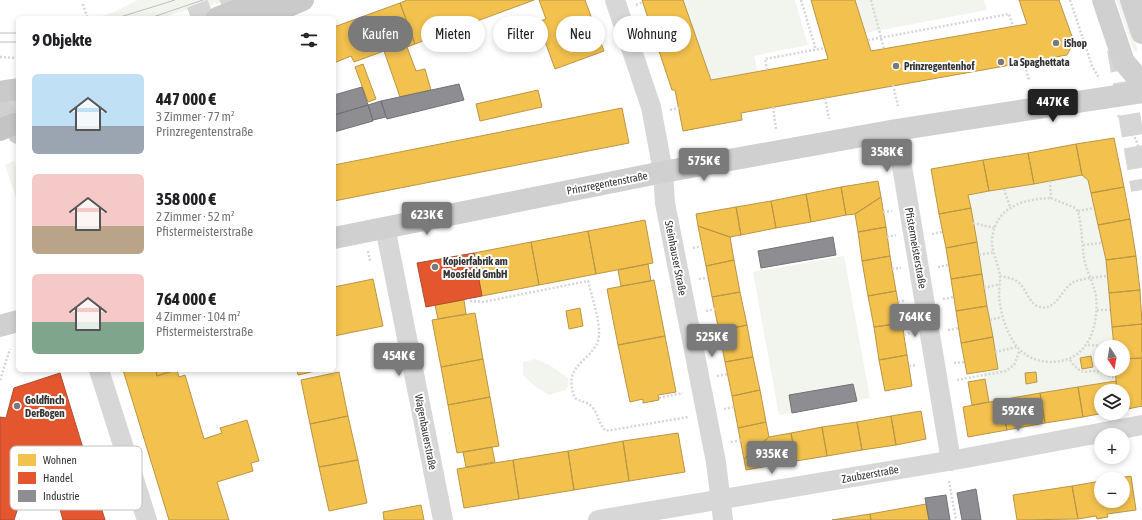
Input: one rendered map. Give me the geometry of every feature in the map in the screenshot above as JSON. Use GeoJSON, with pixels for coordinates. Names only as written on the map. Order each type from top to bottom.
{"type":"FeatureCollection","features":[{"type":"Feature","properties":{"kind":"main road"},"geometry":{"type":"LineString","coordinates":[[222,16],[262,0]]}},
{"type":"Feature","properties":{"kind":"main road"},"geometry":{"type":"LineString","coordinates":[[265,16],[303,0]]}},
{"type":"Feature","properties":{"kind":"main road"},"geometry":{"type":"LineString","coordinates":[[1103,0],[1124,62],[1142,83]]}},
{"type":"Feature","properties":{"kind":"main road"},"geometry":{"type":"LineString","coordinates":[[1131,0],[1142,33]]}},
{"type":"Feature","properties":{"kind":"main road"},"geometry":{"type":"LineString","coordinates":[[0,92],[16,89]]}},
{"type":"Feature","properties":{"kind":"main road","name":"Prinzregentenstraße"},"geometry":{"type":"LineString","coordinates":[[336,238],[663,172],[896,130],[1142,92]]}},
{"type":"Feature","properties":{"kind":"main road"},"geometry":{"type":"LineString","coordinates":[[0,326],[16,322]]}},
{"type":"Feature","properties":{"kind":"street","name":"Steinhauser Straße"},"geometry":{"type":"LineString","coordinates":[[615,0],[651,107],[663,172],[665,203],[702,390],[713,412],[716,462],[723,520]]}},
{"type":"Feature","properties":{"kind":"street","name":"Pfistermeisterstraße"},"geometry":{"type":"LineString","coordinates":[[896,130],[951,461]]}},
{"type":"Feature","properties":{"kind":"street","name":"Wagenbauerstraße"},"geometry":{"type":"LineString","coordinates":[[385,227],[443,520]]}},
{"type":"Feature","properties":{"kind":"street"},"geometry":{"type":"LineString","coordinates":[[100,372],[123,446]]}},
{"type":"Feature","properties":{"kind":"street","name":"Zaubzerstraße"},"geometry":{"type":"LineString","coordinates":[[598,520],[951,461],[1142,425]]}},
{"type":"Feature","properties":{"kind":"street"},"geometry":{"type":"LineString","coordinates":[[142,504],[147,520]]}},
{"type":"Feature","properties":{"kind":"path"},"geometry":{"type":"LineString","coordinates":[[801,0],[816,50]]}},
{"type":"Feature","properties":{"kind":"path"},"geometry":{"type":"LineString","coordinates":[[871,0],[884,49]]}},
{"type":"Feature","properties":{"kind":"path"},"geometry":{"type":"LineString","coordinates":[[1070,0],[1092,66]]}},
{"type":"Feature","properties":{"kind":"path"},"geometry":{"type":"LineString","coordinates":[[82,4],[87,16]]}},
{"type":"Feature","properties":{"kind":"path"},"geometry":{"type":"LineString","coordinates":[[868,40],[1009,14],[1013,26]]}},
{"type":"Feature","properties":{"kind":"path"},"geometry":{"type":"LineString","coordinates":[[767,70],[765,59],[825,48]]}},
{"type":"Feature","properties":{"kind":"path"},"geometry":{"type":"LineString","coordinates":[[0,57],[16,58]]}},
{"type":"Feature","properties":{"kind":"path"},"geometry":{"type":"LineString","coordinates":[[1024,62],[1029,80]]}},
{"type":"Feature","properties":{"kind":"path"},"geometry":{"type":"LineString","coordinates":[[893,86],[898,106]]}},
{"type":"Feature","properties":{"kind":"path"},"geometry":{"type":"LineString","coordinates":[[825,98],[829,119]]}},
{"type":"Feature","properties":{"kind":"path"},"geometry":{"type":"LineString","coordinates":[[773,107],[776,129]]}},
{"type":"Feature","properties":{"kind":"path"},"geometry":{"type":"LineString","coordinates":[[1126,129],[1136,139],[1142,161]]}},
{"type":"Feature","properties":{"kind":"path"},"geometry":{"type":"LineString","coordinates":[[1050,181],[1051,198]]}},
{"type":"Feature","properties":{"kind":"path"},"geometry":{"type":"LineString","coordinates":[[1004,189],[1010,206]]}},
{"type":"Feature","properties":{"kind":"path"},"geometry":{"type":"LineString","coordinates":[[1051,198],[1075,208],[1078,211],[1084,260],[1096,296],[1097,310],[1088,345],[1070,360],[1041,362],[1030,357],[1017,347],[1002,317],[999,293],[1000,276],[992,242],[994,228],[1010,206],[1033,199],[1051,198]]}},
{"type":"Feature","properties":{"kind":"path"},"geometry":{"type":"LineString","coordinates":[[1078,211],[1094,208]]}},
{"type":"Feature","properties":{"kind":"path"},"geometry":{"type":"LineString","coordinates":[[973,223],[994,228]]}},
{"type":"Feature","properties":{"kind":"path"},"geometry":{"type":"LineString","coordinates":[[928,234],[942,232]]}},
{"type":"Feature","properties":{"kind":"path"},"geometry":{"type":"LineString","coordinates":[[1083,245],[1102,243]]}},
{"type":"Feature","properties":{"kind":"path"},"geometry":{"type":"LineString","coordinates":[[979,255],[994,252]]}},
{"type":"Feature","properties":{"kind":"path"},"geometry":{"type":"LineString","coordinates":[[933,267],[948,265]]}},
{"type":"Feature","properties":{"kind":"path"},"geometry":{"type":"LineString","coordinates":[[1000,276],[1018,282],[1033,303],[1043,307],[1051,305],[1059,299],[1066,289],[1074,282],[1108,276]]}},
{"type":"Feature","properties":{"kind":"path"},"geometry":{"type":"LineString","coordinates":[[470,301],[483,302],[588,281],[599,337],[595,347],[583,358],[575,371],[571,384],[575,398],[589,403],[595,411],[600,426],[606,431],[734,407]]}},
{"type":"Feature","properties":{"kind":"path"},"geometry":{"type":"LineString","coordinates":[[984,288],[1000,284]]}},
{"type":"Feature","properties":{"kind":"path"},"geometry":{"type":"LineString","coordinates":[[939,299],[954,297]]}},
{"type":"Feature","properties":{"kind":"path"},"geometry":{"type":"LineString","coordinates":[[1097,310],[1110,310]]}},
{"type":"Feature","properties":{"kind":"path"},"geometry":{"type":"LineString","coordinates":[[990,320],[1002,317]]}},
{"type":"Feature","properties":{"kind":"path"},"geometry":{"type":"LineString","coordinates":[[944,331],[959,328]]}},
{"type":"Feature","properties":{"kind":"path"},"geometry":{"type":"LineString","coordinates":[[1088,345],[1094,345]]}},
{"type":"Feature","properties":{"kind":"path"},"geometry":{"type":"LineString","coordinates":[[995,352],[1017,347]]}},
{"type":"Feature","properties":{"kind":"path"},"geometry":{"type":"LineString","coordinates":[[0,380],[10,349]]}},
{"type":"Feature","properties":{"kind":"path"},"geometry":{"type":"LineString","coordinates":[[938,383],[1006,370],[1014,365],[1020,350]]}},
{"type":"Feature","properties":{"kind":"path"},"geometry":{"type":"LineString","coordinates":[[1070,360],[1081,371],[1086,373],[1095,371],[1116,378]]}},
{"type":"Feature","properties":{"kind":"path"},"geometry":{"type":"LineString","coordinates":[[949,364],[965,362]]}},
{"type":"Feature","properties":{"kind":"path"},"geometry":{"type":"LineString","coordinates":[[659,398],[702,390]]}},
{"type":"Feature","properties":{"kind":"path"},"geometry":{"type":"LineString","coordinates":[[726,443],[741,440]]}},
{"type":"Feature","properties":{"kind":"path"},"geometry":{"type":"LineString","coordinates":[[949,481],[956,520]]}},
{"type":"Feature","properties":{"kind":"shaded area"},"geometry":{"type":"Polygon","coordinates":[[[138,0],[232,0],[168,16],[102,16],[138,0]]]}},
{"type":"Feature","properties":{"kind":"shaded area"},"geometry":{"type":"Polygon","coordinates":[[[683,0],[795,0],[808,45],[754,56],[758,72],[711,80],[691,23],[691,16],[689,16],[683,0]]]}},
{"type":"Feature","properties":{"kind":"shaded area"},"geometry":{"type":"Polygon","coordinates":[[[855,0],[984,0],[987,10],[865,33],[855,0]]]}},
{"type":"Feature","properties":{"kind":"shaded area"},"geometry":{"type":"Polygon","coordinates":[[[1116,0],[1121,0],[1138,51],[1134,51],[1116,0]]]}},
{"type":"Feature","properties":{"kind":"shaded area"},"geometry":{"type":"Polygon","coordinates":[[[14,161],[16,168],[16,197],[5,165],[14,161]]]}},
{"type":"Feature","properties":{"kind":"shaded area"},"geometry":{"type":"Polygon","coordinates":[[[1082,175],[1088,180],[1106,260],[1113,340],[1094,340],[1094,376],[1116,376],[1116,381],[989,402],[983,372],[998,369],[968,195],[1082,175]]]}},
{"type":"Feature","properties":{"kind":"shaded area"},"geometry":{"type":"Polygon","coordinates":[[[844,256],[870,398],[779,415],[753,272],[844,256]]]}},
{"type":"Feature","properties":{"kind":"shaded area"},"geometry":{"type":"Polygon","coordinates":[[[536,359],[551,366],[568,378],[568,386],[566,390],[549,395],[536,387],[523,375],[523,362],[536,359]]]}},
{"type":"Feature","properties":{"kind":"building: Wohnen"},"geometry":{"type":"Polygon","coordinates":[[[407,0],[534,0],[485,18],[485,16],[421,16],[421,42],[415,44],[413,39],[413,16],[405,16],[400,3],[407,0]]]}},
{"type":"Feature","properties":{"kind":"building: Wohnen"},"geometry":{"type":"Polygon","coordinates":[[[539,0],[585,0],[591,16],[556,16],[556,52],[601,52],[555,69],[548,50],[548,16],[545,16],[539,0]]]}},
{"type":"Feature","properties":{"kind":"building: Wohnen","name":"Prinzregentenhof"},"geometry":{"type":"Polygon","coordinates":[[[642,0],[683,0],[689,16],[647,16],[642,0]]]}},
{"type":"Feature","properties":{"kind":"building: Wohnen","name":"Prinzregentenhof"},"geometry":{"type":"Polygon","coordinates":[[[811,0],[855,0],[871,51],[1027,24],[1019,0],[1059,0],[1074,42],[1067,55],[741,113],[742,120],[683,131],[675,90],[672,90],[659,52],[691,52],[691,23],[711,80],[828,59],[811,0]]]}},
{"type":"Feature","properties":{"kind":"building: Wohnen"},"geometry":{"type":"Polygon","coordinates":[[[400,3],[405,16],[364,16],[400,3]]]}},
{"type":"Feature","properties":{"kind":"building: Wohnen"},"geometry":{"type":"Polygon","coordinates":[[[348,22],[348,52],[381,52],[354,62],[351,56],[336,62],[336,26],[348,22]]]}},
{"type":"Feature","properties":{"kind":"building: Wohnen"},"geometry":{"type":"Polygon","coordinates":[[[384,52],[409,52],[416,71],[425,69],[431,90],[400,97],[384,52]]]}},
{"type":"Feature","properties":{"kind":"building: Wohnen"},"geometry":{"type":"Polygon","coordinates":[[[363,64],[376,99],[368,102],[355,67],[363,64]]]}},
{"type":"Feature","properties":{"kind":"building: Wohnen"},"geometry":{"type":"Polygon","coordinates":[[[538,90],[542,107],[480,121],[476,104],[538,90]]]}},
{"type":"Feature","properties":{"kind":"building: Wohnen"},"geometry":{"type":"Polygon","coordinates":[[[622,108],[629,143],[336,201],[336,165],[622,108]]]}},
{"type":"Feature","properties":{"kind":"building: Wohnen"},"geometry":{"type":"Polygon","coordinates":[[[1114,138],[1124,187],[1091,193],[1088,180],[1082,175],[1076,144],[1114,138]]]}},
{"type":"Feature","properties":{"kind":"building: Wohnen"},"geometry":{"type":"Polygon","coordinates":[[[1076,144],[1082,175],[1034,184],[1028,153],[1076,144]]]}},
{"type":"Feature","properties":{"kind":"building: Wohnen"},"geometry":{"type":"Polygon","coordinates":[[[1028,153],[1034,184],[989,191],[983,160],[1028,153]]]}},
{"type":"Feature","properties":{"kind":"building: Wohnen"},"geometry":{"type":"Polygon","coordinates":[[[983,160],[989,191],[968,195],[971,208],[939,214],[931,169],[983,160]]]}},
{"type":"Feature","properties":{"kind":"building: Wohnen"},"geometry":{"type":"Polygon","coordinates":[[[878,181],[881,197],[855,214],[846,215],[841,187],[878,181]]]}},
{"type":"Feature","properties":{"kind":"building: Wohnen"},"geometry":{"type":"Polygon","coordinates":[[[841,187],[846,215],[811,222],[806,194],[841,187]]]}},
{"type":"Feature","properties":{"kind":"building: Wohnen"},"geometry":{"type":"Polygon","coordinates":[[[1124,187],[1130,219],[1098,225],[1091,193],[1124,187]]]}},
{"type":"Feature","properties":{"kind":"building: Wohnen"},"geometry":{"type":"Polygon","coordinates":[[[806,194],[811,222],[776,228],[771,201],[806,194]]]}},
{"type":"Feature","properties":{"kind":"building: Wohnen"},"geometry":{"type":"Polygon","coordinates":[[[881,197],[886,227],[858,232],[855,214],[881,197]]]}},
{"type":"Feature","properties":{"kind":"building: Wohnen"},"geometry":{"type":"Polygon","coordinates":[[[771,201],[776,228],[741,235],[736,207],[771,201]]]}},
{"type":"Feature","properties":{"kind":"building: Wohnen"},"geometry":{"type":"Polygon","coordinates":[[[736,207],[741,235],[730,237],[698,226],[696,214],[736,207]]]}},
{"type":"Feature","properties":{"kind":"building: Wohnen"},"geometry":{"type":"Polygon","coordinates":[[[971,208],[977,242],[946,248],[939,214],[971,208]]]}},
{"type":"Feature","properties":{"kind":"building: Wohnen"},"geometry":{"type":"Polygon","coordinates":[[[1130,219],[1136,256],[1106,260],[1098,225],[1130,219]]]}},
{"type":"Feature","properties":{"kind":"building: Wohnen"},"geometry":{"type":"Polygon","coordinates":[[[645,220],[653,263],[596,274],[588,231],[645,220]]]}},
{"type":"Feature","properties":{"kind":"building: Wohnen"},"geometry":{"type":"Polygon","coordinates":[[[698,226],[730,237],[734,260],[706,266],[698,226]]]}},
{"type":"Feature","properties":{"kind":"building: Wohnen"},"geometry":{"type":"Polygon","coordinates":[[[886,227],[890,256],[862,261],[858,232],[886,227]]]}},
{"type":"Feature","properties":{"kind":"building: Wohnen"},"geometry":{"type":"Polygon","coordinates":[[[588,231],[596,274],[539,285],[531,242],[588,231]]]}},
{"type":"Feature","properties":{"kind":"building: Wohnen"},"geometry":{"type":"Polygon","coordinates":[[[531,242],[539,285],[482,296],[474,253],[531,242]]]}},
{"type":"Feature","properties":{"kind":"building: Wohnen"},"geometry":{"type":"Polygon","coordinates":[[[977,242],[982,274],[951,279],[946,248],[977,242]]]}},
{"type":"Feature","properties":{"kind":"building: Wohnen"},"geometry":{"type":"Polygon","coordinates":[[[890,256],[896,291],[868,296],[862,261],[890,256]]]}},
{"type":"Feature","properties":{"kind":"building: Wohnen"},"geometry":{"type":"Polygon","coordinates":[[[1136,256],[1140,290],[1109,293],[1106,260],[1136,256]]]}},
{"type":"Feature","properties":{"kind":"building: Wohnen"},"geometry":{"type":"Polygon","coordinates":[[[734,260],[740,292],[712,297],[706,266],[734,260]]]}},
{"type":"Feature","properties":{"kind":"building: Wohnen"},"geometry":{"type":"Polygon","coordinates":[[[648,264],[651,281],[621,286],[618,270],[648,264]]]}},
{"type":"Feature","properties":{"kind":"building: Wohnen"},"geometry":{"type":"Polygon","coordinates":[[[982,274],[987,306],[956,311],[951,279],[982,274]]]}},
{"type":"Feature","properties":{"kind":"building: Wohnen"},"geometry":{"type":"Polygon","coordinates":[[[373,279],[383,326],[336,336],[336,287],[373,279]]]}},
{"type":"Feature","properties":{"kind":"building: Wohnen"},"geometry":{"type":"Polygon","coordinates":[[[654,280],[665,336],[618,345],[607,289],[654,280]]]}},
{"type":"Feature","properties":{"kind":"building: Wohnen"},"geometry":{"type":"Polygon","coordinates":[[[1140,290],[1142,324],[1112,327],[1109,293],[1140,290]]]}},
{"type":"Feature","properties":{"kind":"building: Wohnen"},"geometry":{"type":"Polygon","coordinates":[[[896,291],[902,323],[874,327],[868,296],[896,291]]]}},
{"type":"Feature","properties":{"kind":"building: Wohnen"},"geometry":{"type":"Polygon","coordinates":[[[740,292],[747,325],[719,331],[712,297],[740,292]]]}},
{"type":"Feature","properties":{"kind":"building: Wohnen"},"geometry":{"type":"Polygon","coordinates":[[[464,300],[466,314],[438,319],[435,305],[464,300]]]}},
{"type":"Feature","properties":{"kind":"building: Wohnen"},"geometry":{"type":"Polygon","coordinates":[[[987,306],[993,337],[961,343],[956,311],[987,306]]]}},
{"type":"Feature","properties":{"kind":"building: Wohnen"},"geometry":{"type":"Polygon","coordinates":[[[580,308],[583,326],[569,329],[566,311],[580,308]]]}},
{"type":"Feature","properties":{"kind":"building: Wohnen"},"geometry":{"type":"Polygon","coordinates":[[[475,313],[483,359],[441,367],[432,320],[475,313]]]}},
{"type":"Feature","properties":{"kind":"building: Wohnen"},"geometry":{"type":"Polygon","coordinates":[[[902,323],[907,355],[879,360],[874,327],[902,323]]]}},
{"type":"Feature","properties":{"kind":"building: Wohnen"},"geometry":{"type":"Polygon","coordinates":[[[1142,324],[1142,358],[1130,359],[1130,340],[1113,340],[1112,327],[1142,324]]]}},
{"type":"Feature","properties":{"kind":"building: Wohnen"},"geometry":{"type":"Polygon","coordinates":[[[747,325],[753,357],[725,362],[719,331],[747,325]]]}},
{"type":"Feature","properties":{"kind":"building: Wohnen"},"geometry":{"type":"Polygon","coordinates":[[[665,336],[676,392],[658,395],[659,400],[643,403],[643,399],[630,402],[618,345],[665,336]]]}},
{"type":"Feature","properties":{"kind":"building: Wohnen"},"geometry":{"type":"Polygon","coordinates":[[[993,337],[998,369],[967,374],[961,343],[993,337]]]}},
{"type":"Feature","properties":{"kind":"building: Wohnen"},"geometry":{"type":"Polygon","coordinates":[[[907,355],[912,386],[885,391],[879,360],[907,355]]]}},
{"type":"Feature","properties":{"kind":"building: Wohnen"},"geometry":{"type":"Polygon","coordinates":[[[1091,356],[1093,367],[1082,369],[1080,358],[1091,356]]]}},
{"type":"Feature","properties":{"kind":"building: Wohnen"},"geometry":{"type":"Polygon","coordinates":[[[753,357],[760,390],[732,396],[725,362],[753,357]]]}},
{"type":"Feature","properties":{"kind":"building: Wohnen"},"geometry":{"type":"Polygon","coordinates":[[[1142,358],[1142,406],[1130,409],[1130,384],[1116,384],[1116,376],[1130,376],[1130,359],[1142,358]]]}},
{"type":"Feature","properties":{"kind":"building: Wohnen"},"geometry":{"type":"Polygon","coordinates":[[[483,359],[490,397],[448,405],[441,367],[483,359]]]}},
{"type":"Feature","properties":{"kind":"building: Wohnen"},"geometry":{"type":"Polygon","coordinates":[[[124,372],[156,372],[157,376],[170,372],[178,372],[179,377],[185,375],[204,439],[222,433],[220,428],[247,420],[259,461],[251,463],[253,471],[217,482],[229,520],[169,520],[124,372]]]}},
{"type":"Feature","properties":{"kind":"building: Wohnen"},"geometry":{"type":"Polygon","coordinates":[[[156,372],[168,372],[157,376],[156,372]]]}},
{"type":"Feature","properties":{"kind":"building: Wohnen"},"geometry":{"type":"Polygon","coordinates":[[[297,372],[311,372],[298,375],[297,372]]]}},
{"type":"Feature","properties":{"kind":"building: Wohnen"},"geometry":{"type":"Polygon","coordinates":[[[339,372],[348,416],[310,424],[301,380],[339,372]]]}},
{"type":"Feature","properties":{"kind":"building: Wohnen"},"geometry":{"type":"Polygon","coordinates":[[[1036,372],[1037,382],[1026,384],[1025,373],[1036,372]]]}},
{"type":"Feature","properties":{"kind":"building: Wohnen"},"geometry":{"type":"Polygon","coordinates":[[[985,379],[989,402],[972,405],[968,382],[985,379]]]}},
{"type":"Feature","properties":{"kind":"building: Wohnen"},"geometry":{"type":"Polygon","coordinates":[[[1116,381],[1116,384],[1097,384],[1116,381]]]}},
{"type":"Feature","properties":{"kind":"building: Wohnen"},"geometry":{"type":"Polygon","coordinates":[[[1094,384],[1094,415],[1083,417],[1078,387],[1094,384]]]}},
{"type":"Feature","properties":{"kind":"building: Wohnen"},"geometry":{"type":"Polygon","coordinates":[[[1078,387],[1083,417],[1045,423],[1040,393],[1078,387]]]}},
{"type":"Feature","properties":{"kind":"building: Wohnen"},"geometry":{"type":"Polygon","coordinates":[[[760,390],[766,422],[738,428],[732,396],[760,390]]]}},
{"type":"Feature","properties":{"kind":"building: Wohnen"},"geometry":{"type":"Polygon","coordinates":[[[1040,393],[1045,423],[1007,430],[1001,400],[1040,393]]]}},
{"type":"Feature","properties":{"kind":"building: Wohnen"},"geometry":{"type":"Polygon","coordinates":[[[490,397],[499,446],[457,453],[448,405],[490,397]]]}},
{"type":"Feature","properties":{"kind":"building: Wohnen"},"geometry":{"type":"Polygon","coordinates":[[[1001,400],[1007,430],[968,437],[963,407],[1001,400]]]}},
{"type":"Feature","properties":{"kind":"building: Wohnen"},"geometry":{"type":"Polygon","coordinates":[[[921,411],[926,439],[896,445],[891,416],[921,411]]]}},
{"type":"Feature","properties":{"kind":"building: Wohnen"},"geometry":{"type":"Polygon","coordinates":[[[348,416],[358,460],[319,467],[310,424],[348,416]]]}},
{"type":"Feature","properties":{"kind":"building: Wohnen"},"geometry":{"type":"Polygon","coordinates":[[[891,416],[896,445],[862,450],[857,422],[891,416]]]}},
{"type":"Feature","properties":{"kind":"building: Wohnen"},"geometry":{"type":"Polygon","coordinates":[[[766,422],[769,437],[744,459],[738,428],[766,422]]]}},
{"type":"Feature","properties":{"kind":"building: Wohnen"},"geometry":{"type":"Polygon","coordinates":[[[857,422],[862,450],[827,456],[822,427],[857,422]]]}},
{"type":"Feature","properties":{"kind":"building: Wohnen"},"geometry":{"type":"Polygon","coordinates":[[[822,427],[827,456],[796,461],[791,433],[822,427]]]}},
{"type":"Feature","properties":{"kind":"building: Wohnen"},"geometry":{"type":"Polygon","coordinates":[[[678,433],[685,472],[629,481],[623,441],[678,433]]]}},
{"type":"Feature","properties":{"kind":"building: Wohnen"},"geometry":{"type":"Polygon","coordinates":[[[791,433],[796,461],[746,470],[744,459],[769,437],[791,433]]]}},
{"type":"Feature","properties":{"kind":"building: Wohnen"},"geometry":{"type":"Polygon","coordinates":[[[623,441],[629,481],[574,490],[568,451],[623,441]]]}},
{"type":"Feature","properties":{"kind":"building: Wohnen"},"geometry":{"type":"Polygon","coordinates":[[[492,447],[495,462],[466,467],[463,452],[492,447]]]}},
{"type":"Feature","properties":{"kind":"building: Wohnen"},"geometry":{"type":"Polygon","coordinates":[[[568,451],[574,490],[519,499],[513,460],[568,451]]]}},
{"type":"Feature","properties":{"kind":"building: Wohnen"},"geometry":{"type":"Polygon","coordinates":[[[358,460],[367,503],[329,511],[319,467],[358,460]]]}},
{"type":"Feature","properties":{"kind":"building: Wohnen"},"geometry":{"type":"Polygon","coordinates":[[[513,460],[519,499],[464,508],[457,469],[513,460]]]}},
{"type":"Feature","properties":{"kind":"building: Wohnen"},"geometry":{"type":"Polygon","coordinates":[[[1130,476],[1136,510],[1107,514],[1108,517],[1097,519],[1096,516],[1078,519],[1072,486],[1094,482],[1094,508],[1130,508],[1130,476]]]}},
{"type":"Feature","properties":{"kind":"building: Wohnen"},"geometry":{"type":"Polygon","coordinates":[[[1072,486],[1078,519],[1017,520],[1013,495],[1072,486]]]}},
{"type":"Feature","properties":{"kind":"building: Wohnen"},"geometry":{"type":"Polygon","coordinates":[[[926,504],[929,520],[871,520],[870,514],[926,504]]]}},
{"type":"Feature","properties":{"kind":"building: Wohnen"},"geometry":{"type":"Polygon","coordinates":[[[421,505],[424,520],[384,520],[383,512],[421,505]]]}},
{"type":"Feature","properties":{"kind":"building: Wohnen"},"geometry":{"type":"Polygon","coordinates":[[[870,514],[871,520],[832,520],[870,514]]]}},
{"type":"Feature","properties":{"kind":"building: Handel"},"geometry":{"type":"Polygon","coordinates":[[[474,253],[482,296],[426,307],[417,263],[474,253]]]}},
{"type":"Feature","properties":{"kind":"building: Handel"},"geometry":{"type":"Polygon","coordinates":[[[60,373],[82,446],[10,446],[10,510],[17,510],[14,520],[0,520],[0,417],[6,418],[14,388],[60,373]]]}},
{"type":"Feature","properties":{"kind":"building: Handel"},"geometry":{"type":"Polygon","coordinates":[[[60,510],[102,510],[105,520],[63,520],[60,510]]]}},
{"type":"Feature","properties":{"kind":"building: Industrie"},"geometry":{"type":"Polygon","coordinates":[[[459,84],[464,100],[387,119],[381,101],[459,84]]]}},
{"type":"Feature","properties":{"kind":"building: Industrie"},"geometry":{"type":"Polygon","coordinates":[[[362,87],[368,105],[336,114],[336,94],[362,87]]]}},
{"type":"Feature","properties":{"kind":"building: Industrie"},"geometry":{"type":"Polygon","coordinates":[[[381,101],[386,117],[373,120],[368,105],[381,101]]]}},
{"type":"Feature","properties":{"kind":"building: Industrie"},"geometry":{"type":"Polygon","coordinates":[[[368,105],[373,121],[336,131],[336,114],[368,105]]]}},
{"type":"Feature","properties":{"kind":"building: Industrie"},"geometry":{"type":"Polygon","coordinates":[[[833,237],[836,255],[761,268],[758,251],[833,237]]]}},
{"type":"Feature","properties":{"kind":"building: Industrie"},"geometry":{"type":"Polygon","coordinates":[[[853,384],[857,401],[792,413],[789,395],[853,384]]]}},
{"type":"Feature","properties":{"kind":"building: Industrie"},"geometry":{"type":"Polygon","coordinates":[[[976,489],[981,520],[962,520],[957,493],[976,489]]]}},
{"type":"Feature","properties":{"kind":"building: Industrie"},"geometry":{"type":"Polygon","coordinates":[[[946,495],[950,520],[929,520],[925,498],[946,495]]]}},
{"type":"Feature","properties":{"kind":"tunnel"},"geometry":{"type":"LineString","coordinates":[[196,16],[236,0]]}},
{"type":"Feature","properties":{"kind":"tunnel"},"geometry":{"type":"LineString","coordinates":[[1118,49],[1142,190]]}},
{"type":"Feature","properties":{"kind":"tunnel"},"geometry":{"type":"LineString","coordinates":[[0,109],[16,104]]}},
{"type":"Feature","properties":{"kind":"tram line"},"geometry":{"type":"LineString","coordinates":[[123,16],[175,0]]}},
{"type":"Feature","properties":{"kind":"tram line"},"geometry":{"type":"LineString","coordinates":[[156,16],[203,0]]}},
{"type":"Feature","properties":{"kind":"tram line"},"geometry":{"type":"LineString","coordinates":[[0,33],[16,33]]}},
{"type":"Feature","properties":{"kind":"tram line"},"geometry":{"type":"LineString","coordinates":[[0,42],[16,42]]}},
{"type":"Feature","properties":{"kind":"place","name":"iShop"},"geometry":{"type":"Point","coordinates":[1056,43]}},
{"type":"Feature","properties":{"kind":"place","name":"La Spaghettata"},"geometry":{"type":"Point","coordinates":[1001,62]}},
{"type":"Feature","properties":{"kind":"place","name":"Prinzregentenhof"},"geometry":{"type":"Point","coordinates":[896,66]}},
{"type":"Feature","properties":{"kind":"place","name":"Kopierfabrik am Moosfeld GmbH"},"geometry":{"type":"Point","coordinates":[435,267]}},
{"type":"Feature","properties":{"kind":"place","name":"Goldfinch DerBogen"},"geometry":{"type":"Point","coordinates":[17,406]}}]}
